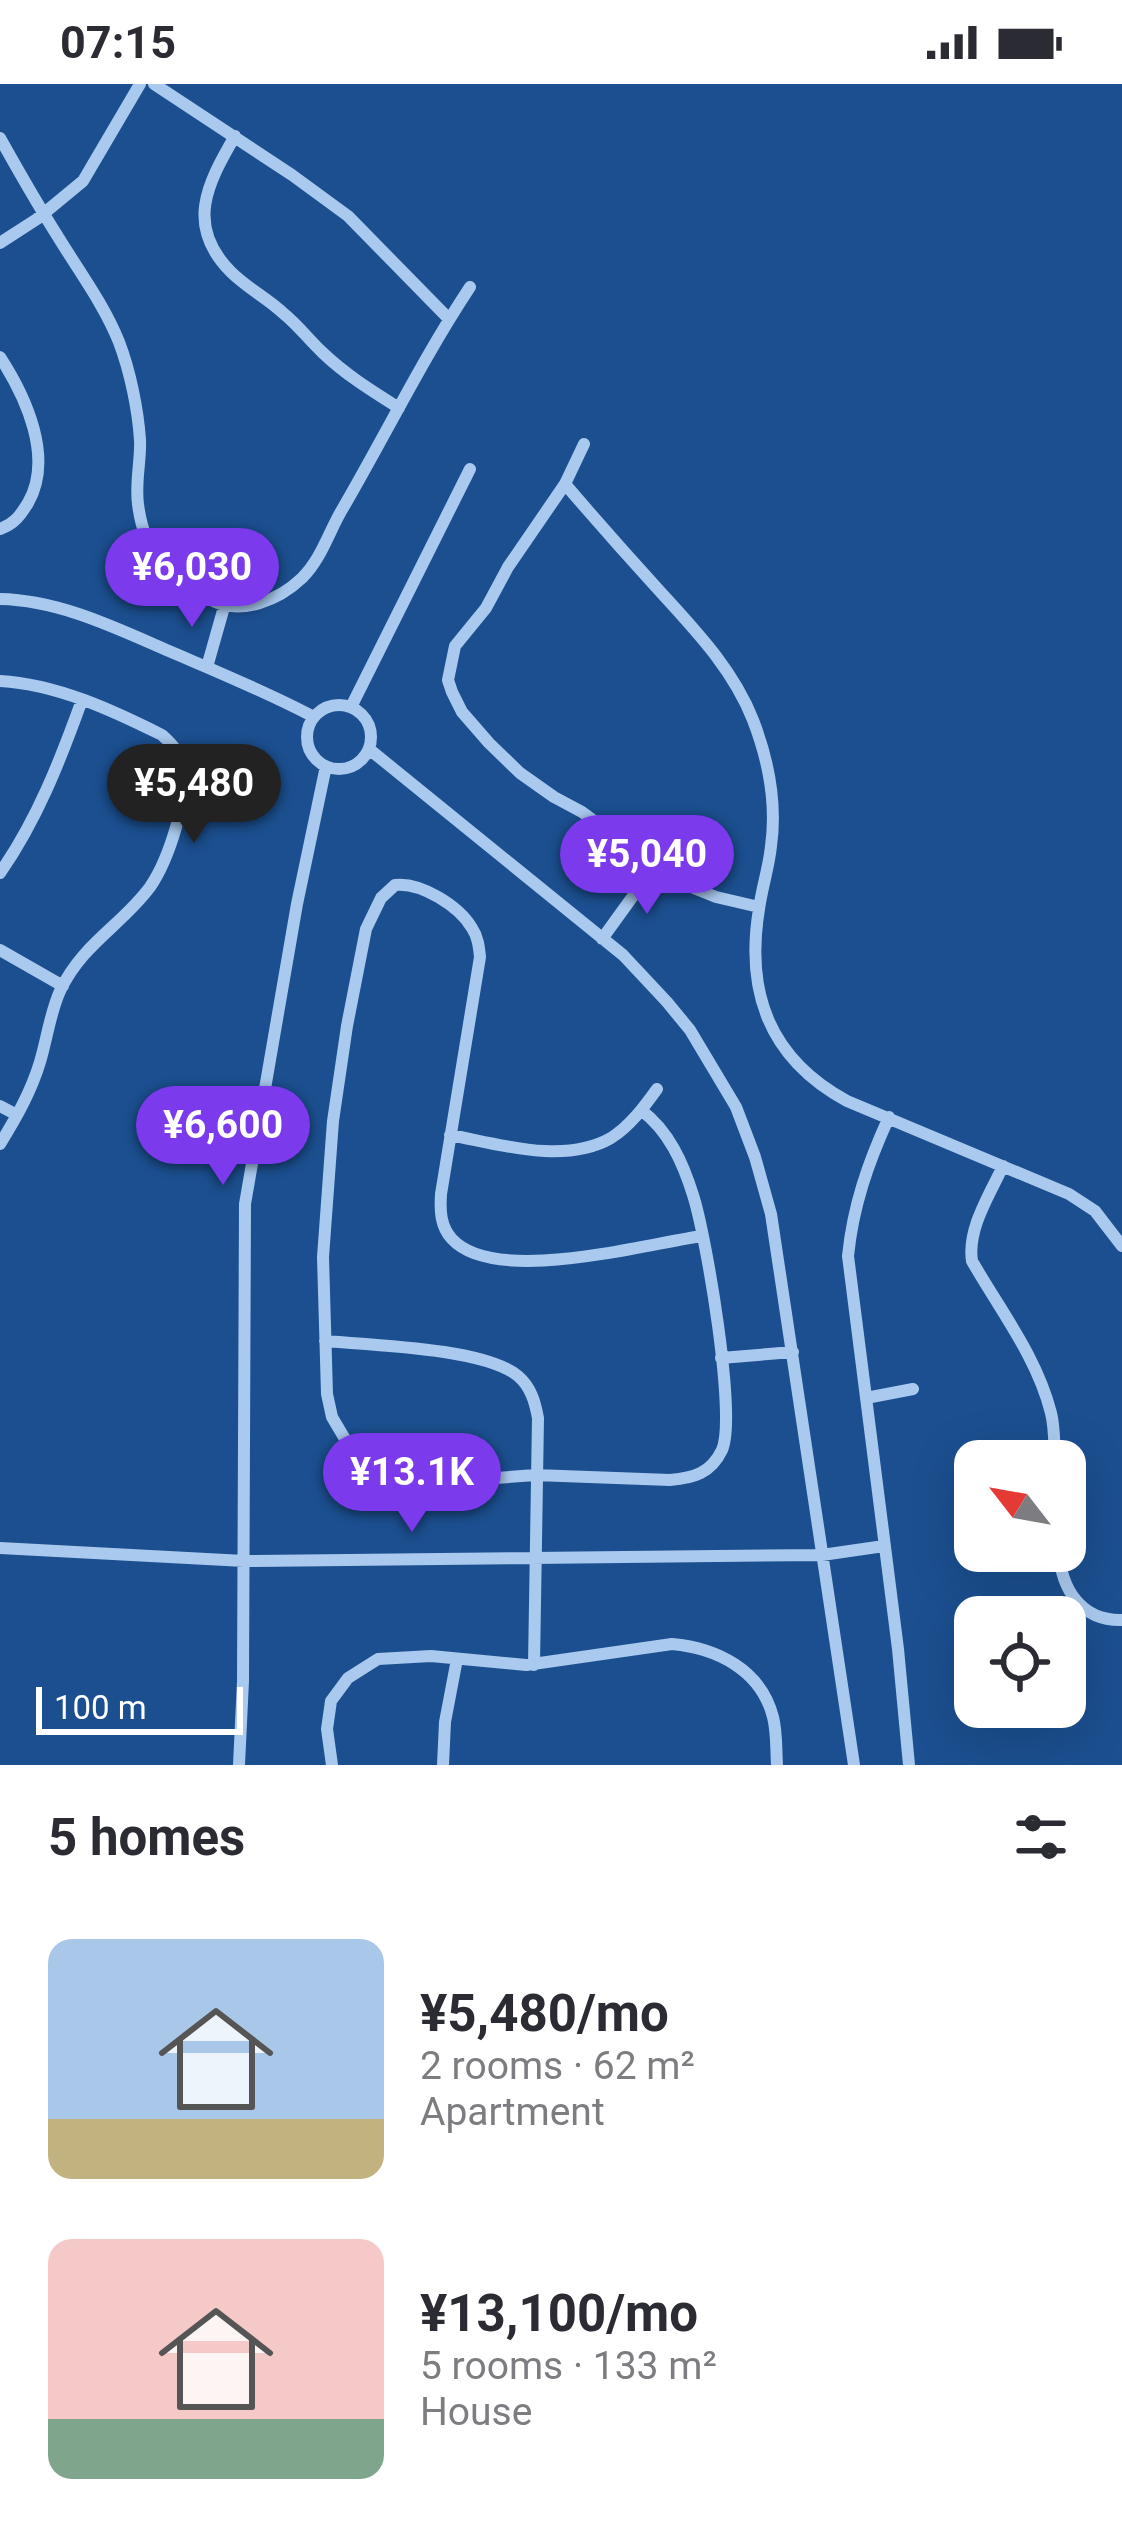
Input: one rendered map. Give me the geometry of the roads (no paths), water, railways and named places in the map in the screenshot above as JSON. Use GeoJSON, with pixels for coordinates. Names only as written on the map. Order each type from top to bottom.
{"type":"FeatureCollection","features":[{"type":"Feature","properties":{"kind":"street"},"geometry":{"type":"LineString","coordinates":[[0,243],[83,181],[140,84]]}},
{"type":"Feature","properties":{"kind":"street"},"geometry":{"type":"LineString","coordinates":[[154,84],[349,216],[449,319]]}},
{"type":"Feature","properties":{"kind":"street"},"geometry":{"type":"LineString","coordinates":[[235,136],[206,193],[205,213],[216,255],[286,314],[322,353],[399,408]]}},
{"type":"Feature","properties":{"kind":"street"},"geometry":{"type":"LineString","coordinates":[[0,138],[103,308],[120,345],[140,440],[138,505],[146,533],[166,571],[224,607],[278,596],[318,560],[470,287]]}},
{"type":"Feature","properties":{"kind":"street"},"geometry":{"type":"LineString","coordinates":[[0,357],[33,424],[39,463],[35,490],[24,509],[10,526],[0,529]]}},
{"type":"Feature","properties":{"kind":"street"},"geometry":{"type":"LineString","coordinates":[[584,444],[565,484],[486,608],[455,646],[448,680],[462,712],[520,773],[694,890],[759,907]]}},
{"type":"Feature","properties":{"kind":"street"},"geometry":{"type":"LineString","coordinates":[[350,707],[470,469]]}},
{"type":"Feature","properties":{"kind":"street"},"geometry":{"type":"LineString","coordinates":[[565,484],[714,651],[743,695],[767,761],[773,806],[772,844],[755,941],[761,1007],[794,1060],[819,1086],[847,1101],[1069,1194],[1095,1211],[1122,1246]]}},
{"type":"Feature","properties":{"kind":"street"},"geometry":{"type":"LineString","coordinates":[[0,599],[23,599],[61,609],[271,694],[314,717]]}},
{"type":"Feature","properties":{"kind":"street"},"geometry":{"type":"LineString","coordinates":[[207,667],[224,607]]}},
{"type":"Feature","properties":{"kind":"street"},"geometry":{"type":"LineString","coordinates":[[0,681],[82,700],[162,735],[179,755],[184,776],[174,831],[152,885],[94,941],[63,986],[30,1091],[0,1144]]}},
{"type":"Feature","properties":{"kind":"street"},"geometry":{"type":"LineString","coordinates":[[0,873],[32,823],[82,700]]}},
{"type":"Feature","properties":{"kind":"street"},"geometry":{"type":"LineString","coordinates":[[330,706],[350,707],[366,720],[369,749],[354,766],[326,766],[308,748],[314,717],[330,706]]}},
{"type":"Feature","properties":{"kind":"street"},"geometry":{"type":"LineString","coordinates":[[369,749],[623,956],[690,1030],[736,1106],[771,1214],[854,1765]]}},
{"type":"Feature","properties":{"kind":"street"},"geometry":{"type":"LineString","coordinates":[[238,1765],[243,1681],[245,1204],[326,766]]}},
{"type":"Feature","properties":{"kind":"street"},"geometry":{"type":"LineString","coordinates":[[602,939],[654,867]]}},
{"type":"Feature","properties":{"kind":"street"},"geometry":{"type":"LineString","coordinates":[[641,1110],[656,1121],[681,1162],[694,1197],[702,1236],[721,1358],[728,1423],[719,1456],[689,1478],[536,1475],[456,1481],[372,1466],[344,1439],[332,1417],[327,1394],[323,1257],[328,1165],[366,929],[381,898],[395,885],[419,886],[459,913],[475,932],[479,947],[440,1212],[449,1237],[471,1252],[516,1262],[558,1261],[702,1236]]}},
{"type":"Feature","properties":{"kind":"street"},"geometry":{"type":"LineString","coordinates":[[0,950],[63,986]]}},
{"type":"Feature","properties":{"kind":"street"},"geometry":{"type":"LineString","coordinates":[[450,1135],[529,1150],[605,1141],[631,1122],[657,1089]]}},
{"type":"Feature","properties":{"kind":"street"},"geometry":{"type":"LineString","coordinates":[[0,1106],[17,1115]]}},
{"type":"Feature","properties":{"kind":"street"},"geometry":{"type":"LineString","coordinates":[[890,1117],[856,1199],[848,1256],[909,1765]]}},
{"type":"Feature","properties":{"kind":"street"},"geometry":{"type":"LineString","coordinates":[[1003,1166],[973,1234],[972,1261],[1021,1340],[1053,1419],[1054,1440]]}},
{"type":"Feature","properties":{"kind":"street"},"geometry":{"type":"LineString","coordinates":[[325,1341],[470,1355],[519,1377],[535,1402],[538,1418],[534,1665]]}},
{"type":"Feature","properties":{"kind":"street"},"geometry":{"type":"LineString","coordinates":[[721,1358],[793,1352]]}},
{"type":"Feature","properties":{"kind":"street"},"geometry":{"type":"LineString","coordinates":[[866,1398],[913,1389]]}},
{"type":"Feature","properties":{"kind":"street"},"geometry":{"type":"LineString","coordinates":[[0,1548],[244,1561],[822,1555],[884,1546]]}},
{"type":"Feature","properties":{"kind":"street"},"geometry":{"type":"LineString","coordinates":[[1062,1572],[1080,1606],[1103,1619],[1122,1620]]}},
{"type":"Feature","properties":{"kind":"street"},"geometry":{"type":"LineString","coordinates":[[332,1765],[328,1713],[348,1678],[378,1659],[431,1657],[534,1665],[672,1644],[717,1654],[759,1685],[774,1720],[777,1765]]}},
{"type":"Feature","properties":{"kind":"street"},"geometry":{"type":"LineString","coordinates":[[443,1765],[445,1722],[457,1659]]}}]}
